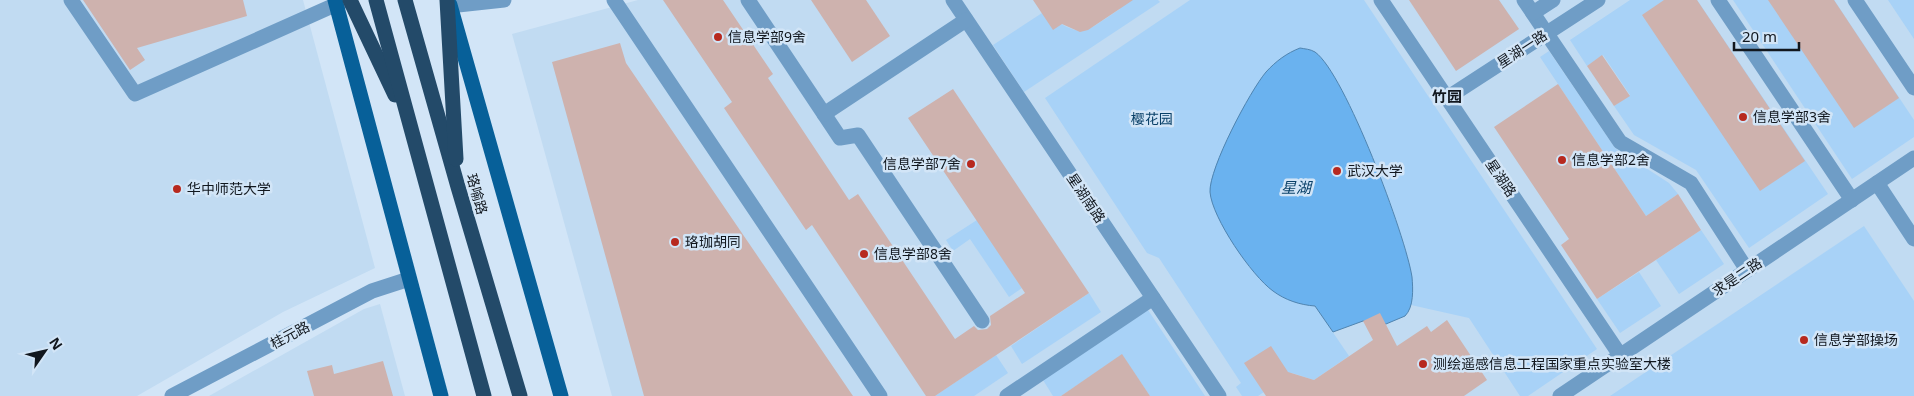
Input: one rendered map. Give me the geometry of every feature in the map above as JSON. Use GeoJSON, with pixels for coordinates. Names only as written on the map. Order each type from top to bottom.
{"type":"FeatureCollection","features":[{"type":"Feature","properties":{"kind":"highway"},"geometry":{"type":"LineString","coordinates":[[376,0],[484,396]]}},
{"type":"Feature","properties":{"kind":"highway","name":"珞喻路"},"geometry":{"type":"LineString","coordinates":[[405,0],[458,188],[520,396]]}},
{"type":"Feature","properties":{"kind":"highway"},"geometry":{"type":"LineString","coordinates":[[342,1],[414,135]]}},
{"type":"Feature","properties":{"kind":"highway"},"geometry":{"type":"LineString","coordinates":[[454,3],[458,188]]}},
{"type":"Feature","properties":{"kind":"main road"},"geometry":{"type":"LineString","coordinates":[[342,1],[359,83],[409,279],[442,396]]}},
{"type":"Feature","properties":{"kind":"main road"},"geometry":{"type":"LineString","coordinates":[[454,3],[561,396]]}},
{"type":"Feature","properties":{"kind":"street"},"geometry":{"type":"LineString","coordinates":[[71,0],[135,94],[342,1]]}},
{"type":"Feature","properties":{"kind":"street"},"geometry":{"type":"LineString","coordinates":[[454,3],[504,0]]}},
{"type":"Feature","properties":{"kind":"street"},"geometry":{"type":"LineString","coordinates":[[614,0],[880,396]]}},
{"type":"Feature","properties":{"kind":"street"},"geometry":{"type":"LineString","coordinates":[[748,0],[840,138],[858,135],[982,321]]}},
{"type":"Feature","properties":{"kind":"street","name":"星湖南路"},"geometry":{"type":"LineString","coordinates":[[953,0],[1219,396]]}},
{"type":"Feature","properties":{"kind":"street","name":"星湖路"},"geometry":{"type":"LineString","coordinates":[[1381,0],[1620,355]]}},
{"type":"Feature","properties":{"kind":"street"},"geometry":{"type":"LineString","coordinates":[[1524,0],[1620,142],[1691,183],[1747,270]]}},
{"type":"Feature","properties":{"kind":"street"},"geometry":{"type":"LineString","coordinates":[[1533,13],[1553,0]]}},
{"type":"Feature","properties":{"kind":"street","name":"星湖一路"},"geometry":{"type":"LineString","coordinates":[[1447,98],[1598,0]]}},
{"type":"Feature","properties":{"kind":"street"},"geometry":{"type":"LineString","coordinates":[[1718,0],[1852,200]]}},
{"type":"Feature","properties":{"kind":"street"},"geometry":{"type":"LineString","coordinates":[[1855,0],[1914,88]]}},
{"type":"Feature","properties":{"kind":"street"},"geometry":{"type":"LineString","coordinates":[[824,114],[966,20]]}},
{"type":"Feature","properties":{"kind":"street","name":"求是二路"},"geometry":{"type":"LineString","coordinates":[[1560,396],[1914,158]]}},
{"type":"Feature","properties":{"kind":"street"},"geometry":{"type":"LineString","coordinates":[[1877,183],[1914,238]]}},
{"type":"Feature","properties":{"kind":"street","name":"桂元路"},"geometry":{"type":"LineString","coordinates":[[181,394],[372,292],[409,279]]}},
{"type":"Feature","properties":{"kind":"street"},"geometry":{"type":"LineString","coordinates":[[1007,396],[1153,298]]}},
{"type":"Feature","properties":{"kind":"shaded area","name":"华中师范大学"},"geometry":{"type":"Polygon","coordinates":[[[0,0],[303,0],[375,268],[283,312],[137,396],[0,396],[0,0]]]}},
{"type":"Feature","properties":{"kind":"shaded area","name":"武汉大学"},"geometry":{"type":"Polygon","coordinates":[[[638,0],[1914,0],[1914,396],[612,396],[512,34],[638,0]]]}},
{"type":"Feature","properties":{"kind":"shaded area"},"geometry":{"type":"Polygon","coordinates":[[[380,304],[405,396],[209,396],[364,309],[380,304]]]}},
{"type":"Feature","properties":{"kind":"green space"},"geometry":{"type":"Polygon","coordinates":[[[1115,0],[1158,0],[1160,2],[1024,92],[993,45],[1042,13],[1075,30],[1089,29],[1120,9],[1115,0]]]}},
{"type":"Feature","properties":{"kind":"green space","name":"樱花园"},"geometry":{"type":"Polygon","coordinates":[[[1190,0],[1364,0],[1597,349],[1528,396],[1520,396],[1469,318],[1411,305],[1413,296],[1411,275],[1372,157],[1351,108],[1323,61],[1300,48],[1276,62],[1265,73],[1228,136],[1210,192],[1216,211],[1233,242],[1262,281],[1303,305],[1315,306],[1349,356],[1314,380],[1292,373],[1258,396],[1242,396],[1236,387],[1241,383],[1159,258],[1147,253],[1045,98],[1190,0]]]}},
{"type":"Feature","properties":{"kind":"green space"},"geometry":{"type":"Polygon","coordinates":[[[1630,0],[1697,0],[1828,194],[1749,248],[1696,170],[1634,135],[1614,106],[1630,95],[1603,55],[1587,66],[1570,40],[1630,0]]]}},
{"type":"Feature","properties":{"kind":"green space"},"geometry":{"type":"Polygon","coordinates":[[[1733,0],[1834,0],[1914,120],[1914,137],[1852,179],[1733,0]]]}},
{"type":"Feature","properties":{"kind":"green space"},"geometry":{"type":"Polygon","coordinates":[[[1888,0],[1914,0],[1914,39],[1888,0]]]}},
{"type":"Feature","properties":{"kind":"green space"},"geometry":{"type":"Polygon","coordinates":[[[1549,51],[1615,148],[1669,183],[1678,194],[1646,216],[1540,57],[1549,51]]]}},
{"type":"Feature","properties":{"kind":"green space"},"geometry":{"type":"Polygon","coordinates":[[[977,220],[1022,288],[1009,297],[970,239],[953,251],[946,240],[977,220]]]}},
{"type":"Feature","properties":{"kind":"green space","name":"信息学部操场"},"geometry":{"type":"Polygon","coordinates":[[[1864,226],[1914,301],[1914,396],[1610,396],[1864,226]]]}},
{"type":"Feature","properties":{"kind":"green space"},"geometry":{"type":"Polygon","coordinates":[[[1701,230],[1724,264],[1679,294],[1656,260],[1701,230]]]}},
{"type":"Feature","properties":{"kind":"green space"},"geometry":{"type":"Polygon","coordinates":[[[1639,272],[1661,306],[1620,333],[1597,299],[1639,272]]]}},
{"type":"Feature","properties":{"kind":"green space"},"geometry":{"type":"Polygon","coordinates":[[[1089,293],[1101,312],[1022,364],[1011,346],[1089,293]]]}},
{"type":"Feature","properties":{"kind":"green space"},"geometry":{"type":"Polygon","coordinates":[[[1148,310],[1205,396],[1150,396],[1122,355],[1061,396],[1053,396],[1043,380],[1148,310]]]}},
{"type":"Feature","properties":{"kind":"green space"},"geometry":{"type":"Polygon","coordinates":[[[996,355],[1008,373],[974,396],[935,396],[996,355]]]}},
{"type":"Feature","properties":{"kind":"water","name":"星湖"},"geometry":{"type":"Polygon","coordinates":[[[1300,48],[1315,52],[1328,66],[1342,90],[1372,157],[1399,228],[1412,277],[1412,298],[1410,308],[1405,316],[1386,324],[1363,321],[1333,332],[1315,306],[1293,302],[1273,291],[1264,284],[1234,246],[1212,203],[1211,181],[1216,166],[1250,95],[1270,68],[1286,55],[1300,48]]]}},
{"type":"Feature","properties":{"kind":"building"},"geometry":{"type":"Polygon","coordinates":[[[83,0],[243,0],[247,16],[137,48],[145,60],[130,70],[83,0]]]}},
{"type":"Feature","properties":{"kind":"building"},"geometry":{"type":"Polygon","coordinates":[[[663,0],[723,0],[773,74],[768,78],[849,200],[858,194],[955,339],[974,326],[978,330],[987,329],[991,325],[990,316],[1025,293],[908,118],[953,89],[1089,293],[935,396],[926,396],[812,225],[806,230],[724,108],[732,102],[663,0]]]}},
{"type":"Feature","properties":{"kind":"building"},"geometry":{"type":"Polygon","coordinates":[[[811,0],[866,0],[890,36],[852,62],[811,0]]]}},
{"type":"Feature","properties":{"kind":"building"},"geometry":{"type":"Polygon","coordinates":[[[1033,0],[1133,0],[1088,30],[1080,32],[1062,24],[1053,30],[1033,0]]]}},
{"type":"Feature","properties":{"kind":"building"},"geometry":{"type":"Polygon","coordinates":[[[1409,0],[1499,0],[1519,29],[1456,71],[1409,0]]]}},
{"type":"Feature","properties":{"kind":"building","name":"信息学部3舍"},"geometry":{"type":"Polygon","coordinates":[[[1664,0],[1697,0],[1805,161],[1760,191],[1642,15],[1664,0]]]}},
{"type":"Feature","properties":{"kind":"building"},"geometry":{"type":"Polygon","coordinates":[[[1768,0],[1834,0],[1899,98],[1854,128],[1768,0]]]}},
{"type":"Feature","properties":{"kind":"building","name":"珞珈胡同"},"geometry":{"type":"Polygon","coordinates":[[[620,43],[626,63],[853,396],[644,396],[552,62],[620,43]]]}},
{"type":"Feature","properties":{"kind":"building"},"geometry":{"type":"Polygon","coordinates":[[[1602,55],[1630,96],[1614,106],[1587,66],[1602,55]]]}},
{"type":"Feature","properties":{"kind":"building","name":"信息学部2舍"},"geometry":{"type":"Polygon","coordinates":[[[1558,84],[1646,216],[1678,194],[1701,230],[1597,299],[1561,245],[1569,239],[1494,127],[1558,84]]]}},
{"type":"Feature","properties":{"kind":"building","name":"测绘遥感信息工程国家重点实验室大楼"},"geometry":{"type":"Polygon","coordinates":[[[1380,313],[1397,346],[1427,326],[1431,332],[1447,320],[1487,380],[1464,396],[1266,396],[1244,363],[1271,346],[1288,372],[1314,380],[1373,340],[1363,321],[1380,313]]]}},
{"type":"Feature","properties":{"kind":"building"},"geometry":{"type":"Polygon","coordinates":[[[1122,354],[1150,396],[1061,396],[1122,354]]]}},
{"type":"Feature","properties":{"kind":"building"},"geometry":{"type":"Polygon","coordinates":[[[383,361],[393,396],[314,396],[307,371],[332,365],[334,374],[383,361]]]}},
{"type":"Feature","properties":{"kind":"place","name":"信息学部9舍"},"geometry":{"type":"Point","coordinates":[718,37]}},
{"type":"Feature","properties":{"kind":"place","name":"信息学部3舍"},"geometry":{"type":"Point","coordinates":[1743,117]}},
{"type":"Feature","properties":{"kind":"place","name":"信息学部2舍"},"geometry":{"type":"Point","coordinates":[1562,160]}},
{"type":"Feature","properties":{"kind":"place","name":"信息学部7舍"},"geometry":{"type":"Point","coordinates":[971,164]}},
{"type":"Feature","properties":{"kind":"place","name":"武汉大学"},"geometry":{"type":"Point","coordinates":[1337,171]}},
{"type":"Feature","properties":{"kind":"place","name":"华中师范大学"},"geometry":{"type":"Point","coordinates":[177,189]}},
{"type":"Feature","properties":{"kind":"place","name":"珞珈胡同"},"geometry":{"type":"Point","coordinates":[675,242]}},
{"type":"Feature","properties":{"kind":"place","name":"信息学部8舍"},"geometry":{"type":"Point","coordinates":[864,254]}},
{"type":"Feature","properties":{"kind":"place","name":"信息学部操场"},"geometry":{"type":"Point","coordinates":[1804,340]}},
{"type":"Feature","properties":{"kind":"place","name":"测绘遥感信息工程国家重点实验室大楼"},"geometry":{"type":"Point","coordinates":[1423,364]}},
{"type":"Feature","properties":{"kind":"district","name":"竹园"},"geometry":{"type":"Point","coordinates":[1447,97]}}]}
